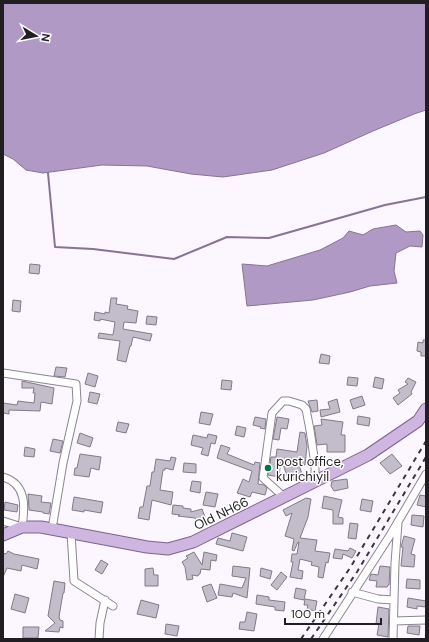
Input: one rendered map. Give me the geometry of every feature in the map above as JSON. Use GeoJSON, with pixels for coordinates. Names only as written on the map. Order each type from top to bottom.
{"type":"FeatureCollection","features":[{"type":"Feature","properties":{"kind":"main road","name":"Old NH66"},"geometry":{"type":"LineString","coordinates":[[3,535],[22,527],[52,529],[147,547],[168,549],[193,542],[368,455],[418,421],[426,409]]}},
{"type":"Feature","properties":{"kind":"street"},"geometry":{"type":"LineString","coordinates":[[3,373],[76,384],[77,401],[63,464],[52,529]]}},
{"type":"Feature","properties":{"kind":"street"},"geometry":{"type":"LineString","coordinates":[[284,497],[263,478],[272,413],[283,401],[289,401],[302,405],[306,410],[315,464],[315,482]]}},
{"type":"Feature","properties":{"kind":"street"},"geometry":{"type":"LineString","coordinates":[[323,639],[426,474]]}},
{"type":"Feature","properties":{"kind":"street"},"geometry":{"type":"LineString","coordinates":[[3,477],[16,483],[24,500],[22,527],[3,521]]}},
{"type":"Feature","properties":{"kind":"street"},"geometry":{"type":"LineString","coordinates":[[393,639],[398,521]]}},
{"type":"Feature","properties":{"kind":"street"},"geometry":{"type":"LineString","coordinates":[[71,533],[74,581],[112,606]]}},
{"type":"Feature","properties":{"kind":"street"},"geometry":{"type":"LineString","coordinates":[[352,592],[378,599],[394,600]]}},
{"type":"Feature","properties":{"kind":"street"},"geometry":{"type":"LineString","coordinates":[[99,639],[100,623],[105,600]]}},
{"type":"Feature","properties":{"kind":"street"},"geometry":{"type":"LineString","coordinates":[[394,621],[426,620]]}},
{"type":"Feature","properties":{"kind":"shaded area"},"geometry":{"type":"Polygon","coordinates":[[[3,3],[426,3],[426,110],[373,131],[324,153],[272,170],[223,177],[191,174],[147,166],[102,165],[43,173],[26,170],[13,159],[3,154],[3,3]]]}},
{"type":"Feature","properties":{"kind":"shaded area"},"geometry":{"type":"Polygon","coordinates":[[[396,225],[406,232],[420,231],[423,235],[422,247],[410,246],[396,253],[394,271],[397,283],[370,286],[313,300],[247,306],[242,264],[267,266],[320,250],[343,238],[349,231],[363,235],[373,229],[396,225]]]}},
{"type":"Feature","properties":{"kind":"building"},"geometry":{"type":"Polygon","coordinates":[[[30,264],[40,265],[39,274],[29,273],[30,264]]]}},
{"type":"Feature","properties":{"kind":"building"},"geometry":{"type":"Polygon","coordinates":[[[111,298],[117,298],[116,304],[128,306],[127,309],[138,311],[136,323],[124,322],[123,329],[152,334],[150,341],[133,337],[126,362],[117,360],[120,341],[98,338],[99,333],[113,335],[115,322],[100,319],[100,321],[94,320],[95,312],[105,314],[105,312],[109,313],[111,298]]]}},
{"type":"Feature","properties":{"kind":"building"},"geometry":{"type":"Polygon","coordinates":[[[13,300],[21,301],[20,312],[12,311],[13,300]]]}},
{"type":"Feature","properties":{"kind":"building"},"geometry":{"type":"Polygon","coordinates":[[[147,316],[157,317],[156,325],[146,324],[147,316]]]}},
{"type":"Feature","properties":{"kind":"building"},"geometry":{"type":"Polygon","coordinates":[[[423,340],[426,340],[426,356],[421,356],[421,352],[417,351],[418,342],[423,343],[423,340]]]}},
{"type":"Feature","properties":{"kind":"building"},"geometry":{"type":"Polygon","coordinates":[[[321,354],[330,356],[329,364],[319,363],[321,354]]]}},
{"type":"Feature","properties":{"kind":"building"},"geometry":{"type":"Polygon","coordinates":[[[56,367],[67,368],[65,377],[54,376],[56,367]]]}},
{"type":"Feature","properties":{"kind":"building"},"geometry":{"type":"Polygon","coordinates":[[[88,373],[98,376],[95,387],[85,384],[88,373]]]}},
{"type":"Feature","properties":{"kind":"building"},"geometry":{"type":"Polygon","coordinates":[[[348,377],[358,378],[357,386],[347,385],[348,377]]]}},
{"type":"Feature","properties":{"kind":"building"},"geometry":{"type":"Polygon","coordinates":[[[375,377],[384,379],[382,389],[373,387],[375,377]]]}},
{"type":"Feature","properties":{"kind":"building"},"geometry":{"type":"Polygon","coordinates":[[[408,378],[416,382],[411,392],[412,394],[398,405],[393,398],[400,393],[398,390],[408,384],[405,382],[408,378]]]}},
{"type":"Feature","properties":{"kind":"building"},"geometry":{"type":"Polygon","coordinates":[[[222,380],[232,381],[231,390],[221,389],[222,380]]]}},
{"type":"Feature","properties":{"kind":"building"},"geometry":{"type":"Polygon","coordinates":[[[22,381],[54,388],[52,404],[41,402],[40,411],[9,410],[9,414],[3,413],[3,403],[17,405],[18,401],[34,403],[34,388],[22,388],[22,381]]]}},
{"type":"Feature","properties":{"kind":"building"},"geometry":{"type":"Polygon","coordinates":[[[90,392],[100,394],[97,404],[88,402],[90,392]]]}},
{"type":"Feature","properties":{"kind":"building"},"geometry":{"type":"Polygon","coordinates":[[[362,396],[365,405],[353,409],[350,400],[362,396]]]}},
{"type":"Feature","properties":{"kind":"building"},"geometry":{"type":"Polygon","coordinates":[[[337,399],[340,412],[321,417],[320,410],[330,409],[328,402],[337,399]]]}},
{"type":"Feature","properties":{"kind":"building"},"geometry":{"type":"Polygon","coordinates":[[[317,400],[318,411],[312,412],[308,401],[317,400]]]}},
{"type":"Feature","properties":{"kind":"building"},"geometry":{"type":"Polygon","coordinates":[[[201,412],[213,414],[210,425],[199,423],[201,412]]]}},
{"type":"Feature","properties":{"kind":"building"},"geometry":{"type":"Polygon","coordinates":[[[358,416],[370,418],[369,426],[357,424],[358,416]]]}},
{"type":"Feature","properties":{"kind":"building"},"geometry":{"type":"Polygon","coordinates":[[[255,417],[266,419],[265,429],[253,425],[255,417]]]}},
{"type":"Feature","properties":{"kind":"building"},"geometry":{"type":"Polygon","coordinates":[[[277,417],[289,419],[287,429],[281,428],[279,440],[273,439],[277,417]]]}},
{"type":"Feature","properties":{"kind":"building"},"geometry":{"type":"Polygon","coordinates":[[[321,419],[343,422],[341,435],[345,435],[345,452],[327,452],[327,444],[317,445],[314,426],[322,425],[321,419]]]}},
{"type":"Feature","properties":{"kind":"building"},"geometry":{"type":"Polygon","coordinates":[[[118,422],[129,424],[126,433],[116,431],[118,422]]]}},
{"type":"Feature","properties":{"kind":"building"},"geometry":{"type":"Polygon","coordinates":[[[237,426],[246,428],[244,437],[235,435],[237,426]]]}},
{"type":"Feature","properties":{"kind":"building"},"geometry":{"type":"Polygon","coordinates":[[[300,432],[305,433],[307,446],[305,465],[298,463],[303,476],[289,481],[281,459],[279,477],[268,475],[271,457],[276,457],[277,449],[297,452],[300,432]]]}},
{"type":"Feature","properties":{"kind":"building"},"geometry":{"type":"Polygon","coordinates":[[[80,433],[93,438],[90,447],[77,443],[80,433]]]}},
{"type":"Feature","properties":{"kind":"building"},"geometry":{"type":"Polygon","coordinates":[[[208,434],[217,436],[215,444],[211,443],[208,456],[201,454],[203,448],[191,445],[193,435],[207,438],[208,434]]]}},
{"type":"Feature","properties":{"kind":"building"},"geometry":{"type":"Polygon","coordinates":[[[53,439],[63,441],[60,453],[50,451],[53,439]]]}},
{"type":"Feature","properties":{"kind":"building"},"geometry":{"type":"Polygon","coordinates":[[[221,445],[230,448],[227,454],[254,465],[255,462],[260,463],[258,484],[264,485],[267,488],[265,495],[252,492],[250,497],[237,493],[243,479],[249,482],[252,471],[217,458],[221,445]]]}},
{"type":"Feature","properties":{"kind":"building"},"geometry":{"type":"Polygon","coordinates":[[[25,447],[35,449],[34,457],[24,456],[25,447]]]}},
{"type":"Feature","properties":{"kind":"building"},"geometry":{"type":"Polygon","coordinates":[[[80,454],[101,457],[99,470],[91,468],[89,477],[74,475],[80,454]]]}},
{"type":"Feature","properties":{"kind":"building"},"geometry":{"type":"Polygon","coordinates":[[[392,454],[402,466],[390,474],[380,463],[392,454]]]}},
{"type":"Feature","properties":{"kind":"building"},"geometry":{"type":"Polygon","coordinates":[[[171,457],[176,458],[173,470],[165,468],[165,470],[163,470],[160,490],[173,492],[171,505],[152,500],[149,520],[138,518],[140,507],[143,507],[147,486],[150,486],[156,459],[170,461],[171,457]]]}},
{"type":"Feature","properties":{"kind":"building"},"geometry":{"type":"Polygon","coordinates":[[[184,463],[196,464],[196,473],[183,472],[184,463]]]}},
{"type":"Feature","properties":{"kind":"building"},"geometry":{"type":"Polygon","coordinates":[[[347,479],[348,488],[334,491],[331,486],[332,481],[347,479]]]}},
{"type":"Feature","properties":{"kind":"building"},"geometry":{"type":"Polygon","coordinates":[[[192,481],[201,482],[200,493],[190,491],[192,481]]]}},
{"type":"Feature","properties":{"kind":"building"},"geometry":{"type":"Polygon","coordinates":[[[206,492],[218,494],[215,507],[203,505],[206,492]]]}},
{"type":"Feature","properties":{"kind":"building"},"geometry":{"type":"Polygon","coordinates":[[[28,494],[42,496],[41,502],[51,503],[49,514],[29,510],[28,494]]]}},
{"type":"Feature","properties":{"kind":"building"},"geometry":{"type":"Polygon","coordinates":[[[420,495],[426,496],[426,507],[417,505],[420,495]]]}},
{"type":"Feature","properties":{"kind":"building"},"geometry":{"type":"Polygon","coordinates":[[[324,496],[342,500],[338,517],[343,518],[343,524],[333,524],[333,510],[322,508],[324,496]]]}},
{"type":"Feature","properties":{"kind":"building"},"geometry":{"type":"Polygon","coordinates":[[[74,497],[103,502],[101,513],[84,510],[84,512],[72,510],[74,497]]]}},
{"type":"Feature","properties":{"kind":"building"},"geometry":{"type":"Polygon","coordinates":[[[306,498],[311,499],[308,517],[300,538],[317,540],[315,551],[330,553],[328,563],[326,562],[323,578],[318,577],[319,567],[311,565],[312,562],[300,559],[298,570],[303,571],[302,579],[290,577],[293,562],[291,562],[292,554],[297,554],[299,542],[294,551],[292,550],[294,539],[285,536],[292,513],[286,516],[283,510],[306,498]]]}},
{"type":"Feature","properties":{"kind":"building"},"geometry":{"type":"Polygon","coordinates":[[[362,499],[373,501],[371,512],[360,510],[362,499]]]}},
{"type":"Feature","properties":{"kind":"building"},"geometry":{"type":"Polygon","coordinates":[[[5,502],[18,505],[17,512],[4,510],[5,502]]]}},
{"type":"Feature","properties":{"kind":"building"},"geometry":{"type":"Polygon","coordinates":[[[173,505],[191,509],[191,512],[202,509],[205,517],[196,520],[195,518],[172,514],[173,505]]]}},
{"type":"Feature","properties":{"kind":"building"},"geometry":{"type":"Polygon","coordinates":[[[412,515],[424,516],[423,527],[411,525],[412,515]]]}},
{"type":"Feature","properties":{"kind":"building"},"geometry":{"type":"Polygon","coordinates":[[[350,523],[358,524],[356,539],[348,538],[350,523]]]}},
{"type":"Feature","properties":{"kind":"building"},"geometry":{"type":"Polygon","coordinates":[[[232,533],[247,537],[243,551],[216,544],[218,538],[230,541],[232,533]]]}},
{"type":"Feature","properties":{"kind":"building"},"geometry":{"type":"Polygon","coordinates":[[[404,536],[415,539],[411,554],[415,555],[414,567],[401,566],[403,547],[401,547],[404,536]]]}},
{"type":"Feature","properties":{"kind":"building"},"geometry":{"type":"Polygon","coordinates":[[[350,548],[356,551],[352,558],[343,554],[342,559],[333,558],[335,549],[348,551],[350,548]]]}},
{"type":"Feature","properties":{"kind":"building"},"geometry":{"type":"Polygon","coordinates":[[[8,551],[14,554],[39,559],[37,569],[22,565],[21,571],[7,568],[3,577],[3,553],[6,554],[8,551]]]}},
{"type":"Feature","properties":{"kind":"building"},"geometry":{"type":"Polygon","coordinates":[[[194,552],[202,565],[204,552],[217,555],[216,561],[211,560],[210,570],[201,569],[198,576],[192,575],[193,579],[187,580],[185,567],[182,562],[188,558],[186,556],[194,552]]]}},
{"type":"Feature","properties":{"kind":"building"},"geometry":{"type":"Polygon","coordinates":[[[101,560],[108,564],[102,574],[95,570],[101,560]]]}},
{"type":"Feature","properties":{"kind":"building"},"geometry":{"type":"Polygon","coordinates":[[[233,566],[250,568],[247,598],[233,593],[232,597],[218,595],[220,584],[242,588],[246,578],[232,576],[233,566]]]}},
{"type":"Feature","properties":{"kind":"building"},"geometry":{"type":"Polygon","coordinates":[[[380,566],[390,567],[389,585],[387,587],[376,587],[377,581],[369,580],[371,574],[378,575],[380,566]]]}},
{"type":"Feature","properties":{"kind":"building"},"geometry":{"type":"Polygon","coordinates":[[[153,568],[154,575],[158,575],[158,586],[145,586],[145,569],[153,568]]]}},
{"type":"Feature","properties":{"kind":"building"},"geometry":{"type":"Polygon","coordinates":[[[261,568],[272,571],[270,579],[260,576],[261,568]]]}},
{"type":"Feature","properties":{"kind":"building"},"geometry":{"type":"Polygon","coordinates":[[[281,572],[287,577],[277,590],[271,585],[281,572]]]}},
{"type":"Feature","properties":{"kind":"building"},"geometry":{"type":"Polygon","coordinates":[[[407,579],[420,580],[420,589],[406,588],[407,579]]]}},
{"type":"Feature","properties":{"kind":"building"},"geometry":{"type":"Polygon","coordinates":[[[54,581],[65,583],[59,617],[60,620],[63,621],[63,628],[60,627],[59,632],[45,631],[55,623],[48,616],[54,581]]]}},
{"type":"Feature","properties":{"kind":"building"},"geometry":{"type":"Polygon","coordinates":[[[211,584],[217,598],[207,602],[202,587],[211,584]]]}},
{"type":"Feature","properties":{"kind":"building"},"geometry":{"type":"Polygon","coordinates":[[[296,588],[306,590],[304,600],[294,598],[296,588]]]}},
{"type":"Feature","properties":{"kind":"building"},"geometry":{"type":"Polygon","coordinates":[[[15,594],[29,598],[25,613],[11,609],[15,594]]]}},
{"type":"Feature","properties":{"kind":"building"},"geometry":{"type":"Polygon","coordinates":[[[257,595],[269,597],[269,600],[285,602],[284,611],[275,610],[275,607],[256,604],[257,595]]]}},
{"type":"Feature","properties":{"kind":"building"},"geometry":{"type":"Polygon","coordinates":[[[408,598],[426,601],[426,607],[417,606],[417,609],[407,607],[408,598]]]}},
{"type":"Feature","properties":{"kind":"building"},"geometry":{"type":"Polygon","coordinates":[[[305,599],[317,601],[315,611],[307,609],[308,605],[304,605],[305,599]]]}},
{"type":"Feature","properties":{"kind":"building"},"geometry":{"type":"Polygon","coordinates":[[[141,600],[159,605],[156,618],[137,614],[141,600]]]}},
{"type":"Feature","properties":{"kind":"building"},"geometry":{"type":"Polygon","coordinates":[[[378,607],[389,609],[388,637],[377,635],[379,624],[376,624],[378,607]]]}},
{"type":"Feature","properties":{"kind":"building"},"geometry":{"type":"Polygon","coordinates":[[[247,612],[257,614],[254,631],[239,629],[240,622],[245,622],[247,612]]]}},
{"type":"Feature","properties":{"kind":"building"},"geometry":{"type":"Polygon","coordinates":[[[166,624],[179,626],[177,636],[165,634],[166,624]]]}},
{"type":"Feature","properties":{"kind":"building"},"geometry":{"type":"Polygon","coordinates":[[[408,626],[420,626],[419,635],[407,633],[408,626]]]}},
{"type":"Feature","properties":{"kind":"building"},"geometry":{"type":"Polygon","coordinates":[[[23,627],[39,627],[38,638],[23,638],[23,627]]]}},
{"type":"Feature","properties":{"kind":"waterway"},"geometry":{"type":"LineString","coordinates":[[48,173],[55,247],[93,249],[174,259],[227,237],[269,238],[385,205],[426,197]]}},
{"type":"Feature","properties":{"kind":"railway"},"geometry":{"type":"LineString","coordinates":[[301,639],[350,568],[426,441]]}},
{"type":"Feature","properties":{"kind":"railway"},"geometry":{"type":"LineString","coordinates":[[311,639],[357,572],[426,457]]}},
{"type":"Feature","properties":{"kind":"place","name":"post office, kurichiyil"},"geometry":{"type":"Point","coordinates":[268,468]}}]}
